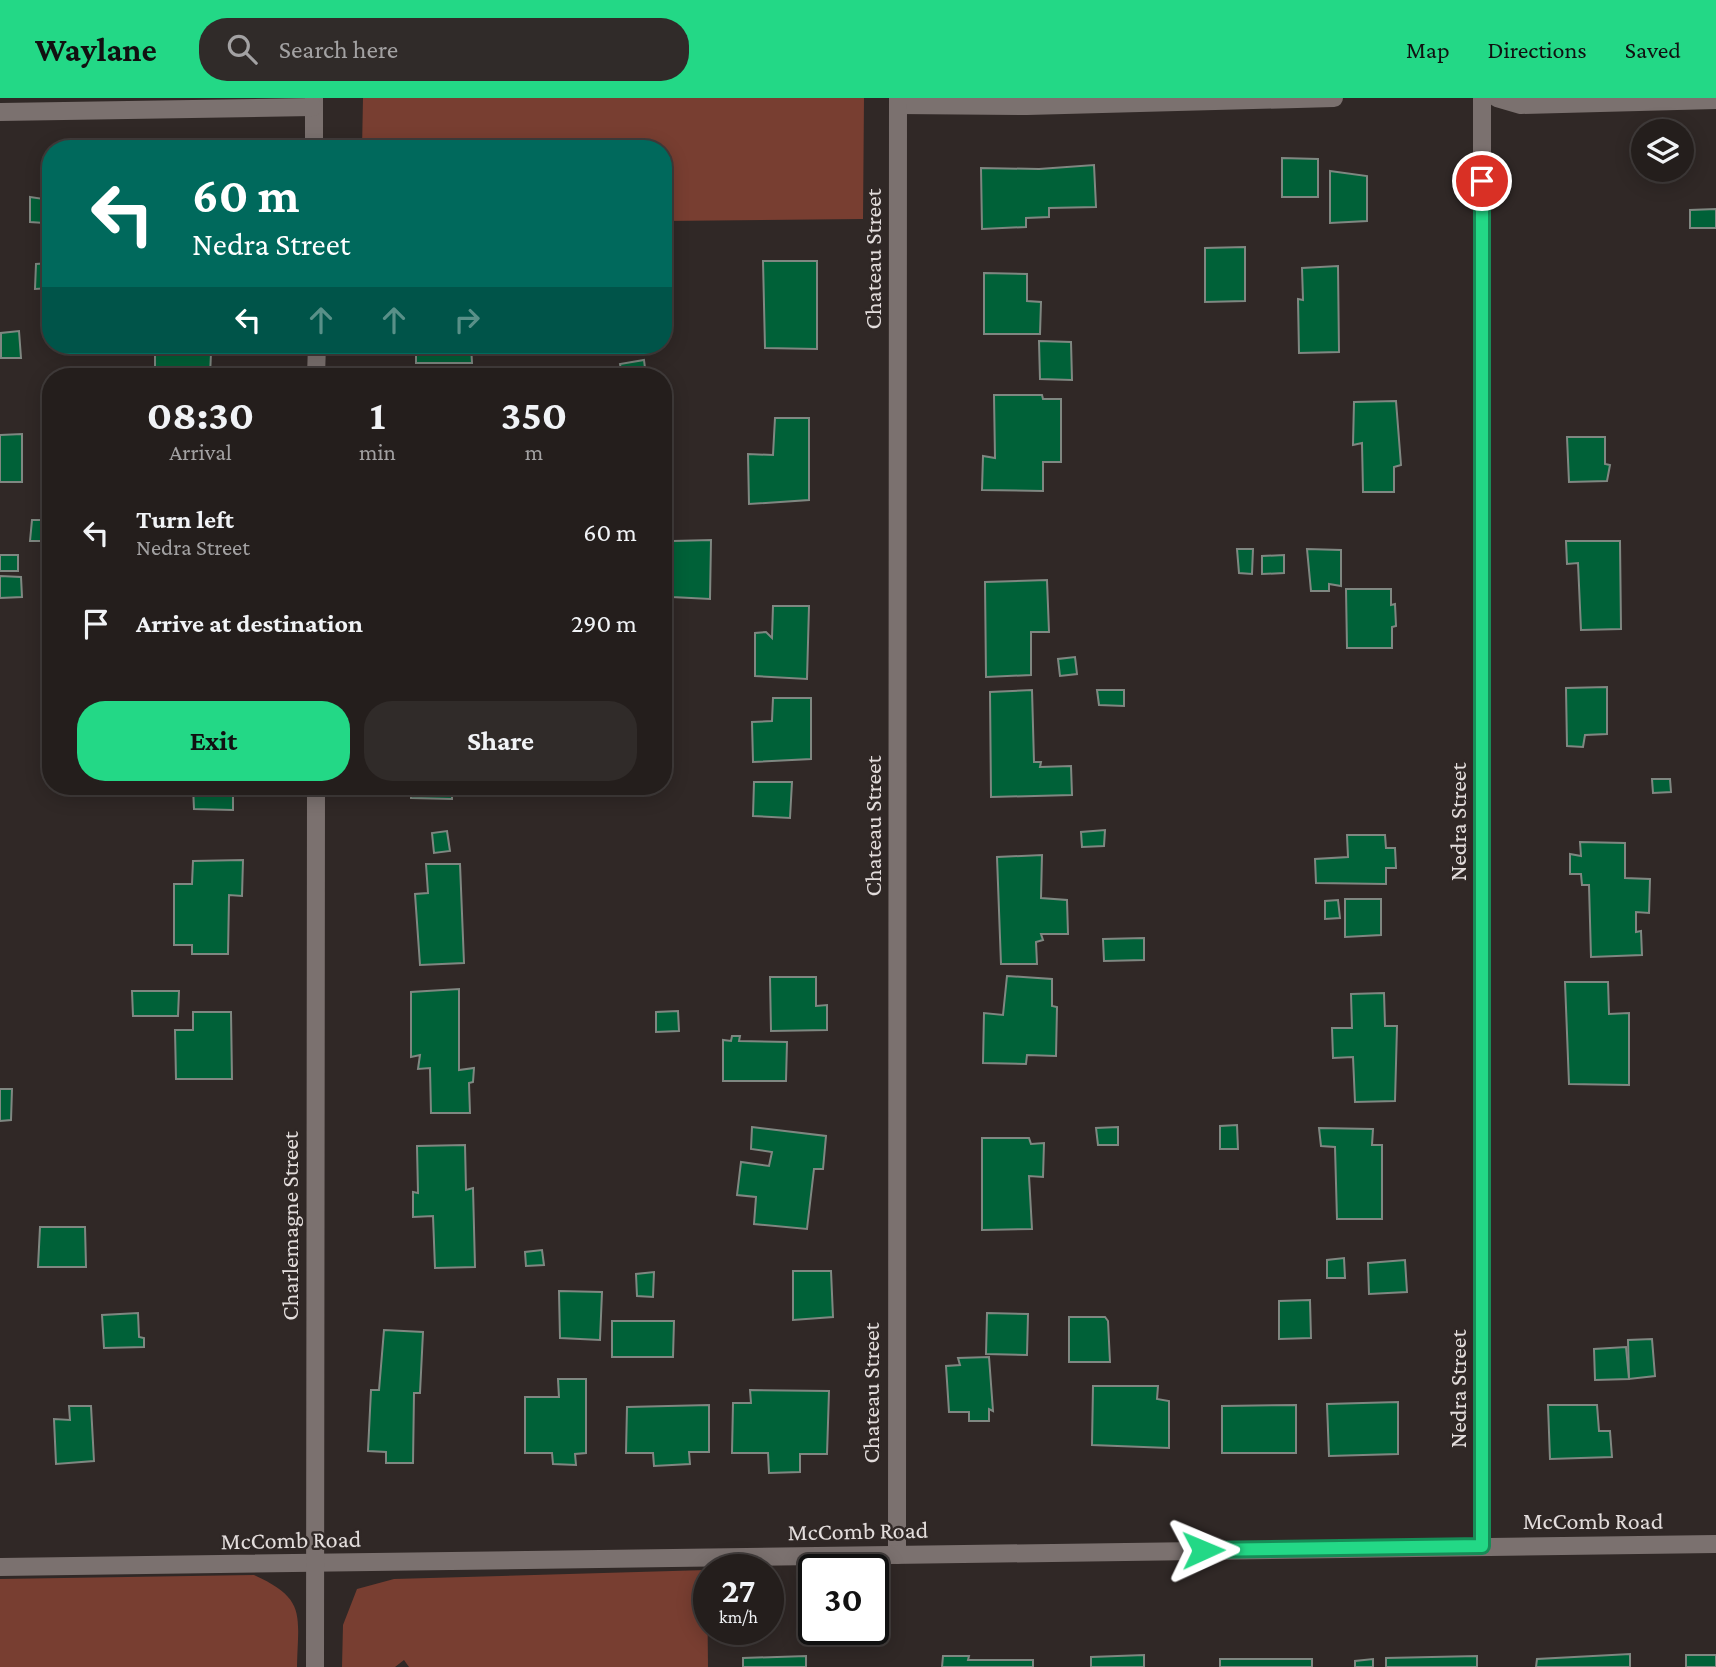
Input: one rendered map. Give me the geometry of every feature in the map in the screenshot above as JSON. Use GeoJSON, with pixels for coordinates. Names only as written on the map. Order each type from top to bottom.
{"type":"FeatureCollection","features":[{"type":"Feature","properties":{"kind":"street"},"geometry":{"type":"LineString","coordinates":[[898,101],[1027,106],[1334,98]]}},
{"type":"Feature","properties":{"kind":"street","name":"Nedra Street"},"geometry":{"type":"LineString","coordinates":[[1482,98],[1482,1546]]}},
{"type":"Feature","properties":{"kind":"street"},"geometry":{"type":"LineString","coordinates":[[1497,98],[1521,105],[1716,100]]}},
{"type":"Feature","properties":{"kind":"street","name":"Chateau Street"},"geometry":{"type":"LineString","coordinates":[[897,1555],[898,101]]}},
{"type":"Feature","properties":{"kind":"street"},"geometry":{"type":"LineString","coordinates":[[0,112],[314,103],[314,140]]}},
{"type":"Feature","properties":{"kind":"street","name":"Charlemagne Street"},"geometry":{"type":"LineString","coordinates":[[316,795],[316,1667]]}},
{"type":"Feature","properties":{"kind":"street","name":"McComb Road"},"geometry":{"type":"LineString","coordinates":[[0,1567],[314,1565],[1716,1544]]}},
{"type":"Feature","properties":{"kind":"shaded area"},"geometry":{"type":"Polygon","coordinates":[[[363,98],[864,98],[863,219],[672,221],[672,140],[362,140],[363,98]]]}},
{"type":"Feature","properties":{"kind":"shaded area"},"geometry":{"type":"Polygon","coordinates":[[[693,1570],[693,1645],[708,1645],[708,1667],[409,1667],[404,1660],[395,1667],[342,1667],[343,1625],[357,1589],[394,1579],[693,1570]]]}},
{"type":"Feature","properties":{"kind":"shaded area"},"geometry":{"type":"Polygon","coordinates":[[[254,1575],[283,1592],[296,1610],[297,1667],[0,1667],[0,1579],[254,1575]]]}},
{"type":"Feature","properties":{"kind":"building"},"geometry":{"type":"Polygon","coordinates":[[[1282,158],[1318,159],[1318,197],[1282,197],[1282,158]]]}},
{"type":"Feature","properties":{"kind":"building"},"geometry":{"type":"Polygon","coordinates":[[[1094,165],[1096,207],[1049,208],[1049,217],[1026,218],[1026,227],[982,229],[981,168],[1039,169],[1094,165]]]}},
{"type":"Feature","properties":{"kind":"building"},"geometry":{"type":"Polygon","coordinates":[[[1330,171],[1367,176],[1367,221],[1330,223],[1330,171]]]}},
{"type":"Feature","properties":{"kind":"building"},"geometry":{"type":"Polygon","coordinates":[[[30,197],[42,199],[42,223],[30,222],[30,197]]]}},
{"type":"Feature","properties":{"kind":"building"},"geometry":{"type":"Polygon","coordinates":[[[1716,209],[1716,228],[1690,228],[1690,210],[1716,209]]]}},
{"type":"Feature","properties":{"kind":"building"},"geometry":{"type":"Polygon","coordinates":[[[1245,247],[1245,301],[1205,302],[1205,248],[1245,247]]]}},
{"type":"Feature","properties":{"kind":"building"},"geometry":{"type":"Polygon","coordinates":[[[763,261],[817,261],[817,349],[765,348],[763,261]]]}},
{"type":"Feature","properties":{"kind":"building"},"geometry":{"type":"Polygon","coordinates":[[[36,264],[42,264],[42,289],[35,289],[36,264]]]}},
{"type":"Feature","properties":{"kind":"building"},"geometry":{"type":"Polygon","coordinates":[[[1338,266],[1339,352],[1299,353],[1298,299],[1303,300],[1302,268],[1338,266]]]}},
{"type":"Feature","properties":{"kind":"building"},"geometry":{"type":"Polygon","coordinates":[[[984,273],[1027,274],[1027,301],[1041,302],[1040,334],[984,334],[984,273]]]}},
{"type":"Feature","properties":{"kind":"building"},"geometry":{"type":"Polygon","coordinates":[[[19,331],[21,358],[1,358],[1,333],[19,331]]]}},
{"type":"Feature","properties":{"kind":"building"},"geometry":{"type":"Polygon","coordinates":[[[1039,341],[1071,342],[1072,380],[1040,379],[1039,341]]]}},
{"type":"Feature","properties":{"kind":"building"},"geometry":{"type":"Polygon","coordinates":[[[155,354],[211,354],[210,368],[155,368],[155,354]]]}},
{"type":"Feature","properties":{"kind":"building"},"geometry":{"type":"Polygon","coordinates":[[[416,354],[472,354],[472,363],[416,363],[416,354]]]}},
{"type":"Feature","properties":{"kind":"building"},"geometry":{"type":"Polygon","coordinates":[[[644,360],[645,368],[621,368],[620,364],[644,360]]]}},
{"type":"Feature","properties":{"kind":"building"},"geometry":{"type":"Polygon","coordinates":[[[994,395],[1042,395],[1043,399],[1061,399],[1061,462],[1043,462],[1043,491],[982,490],[983,456],[995,458],[994,395]]]}},
{"type":"Feature","properties":{"kind":"building"},"geometry":{"type":"Polygon","coordinates":[[[1396,401],[1401,465],[1394,467],[1394,492],[1363,492],[1362,443],[1353,445],[1354,402],[1396,401]]]}},
{"type":"Feature","properties":{"kind":"building"},"geometry":{"type":"Polygon","coordinates":[[[775,418],[809,418],[809,500],[749,504],[748,454],[773,455],[775,418]]]}},
{"type":"Feature","properties":{"kind":"building"},"geometry":{"type":"Polygon","coordinates":[[[22,434],[22,482],[0,482],[0,435],[22,434]]]}},
{"type":"Feature","properties":{"kind":"building"},"geometry":{"type":"Polygon","coordinates":[[[1567,437],[1605,437],[1605,464],[1610,465],[1607,481],[1569,482],[1567,437]]]}},
{"type":"Feature","properties":{"kind":"building"},"geometry":{"type":"Polygon","coordinates":[[[32,520],[42,520],[42,541],[30,541],[32,520]]]}},
{"type":"Feature","properties":{"kind":"building"},"geometry":{"type":"Polygon","coordinates":[[[711,540],[710,599],[672,597],[673,541],[711,540]]]}},
{"type":"Feature","properties":{"kind":"building"},"geometry":{"type":"Polygon","coordinates":[[[1566,541],[1620,541],[1621,629],[1581,630],[1578,563],[1567,564],[1566,541]]]}},
{"type":"Feature","properties":{"kind":"building"},"geometry":{"type":"Polygon","coordinates":[[[1237,549],[1253,549],[1252,574],[1239,573],[1237,549]]]}},
{"type":"Feature","properties":{"kind":"building"},"geometry":{"type":"Polygon","coordinates":[[[1307,549],[1341,550],[1341,586],[1329,584],[1329,591],[1311,591],[1307,549]]]}},
{"type":"Feature","properties":{"kind":"building"},"geometry":{"type":"Polygon","coordinates":[[[0,555],[18,555],[18,571],[0,571],[0,555]]]}},
{"type":"Feature","properties":{"kind":"building"},"geometry":{"type":"Polygon","coordinates":[[[1284,555],[1284,573],[1262,574],[1262,556],[1284,555]]]}},
{"type":"Feature","properties":{"kind":"building"},"geometry":{"type":"Polygon","coordinates":[[[0,576],[21,577],[22,597],[0,598],[0,576]]]}},
{"type":"Feature","properties":{"kind":"building"},"geometry":{"type":"Polygon","coordinates":[[[1047,580],[1049,632],[1031,632],[1031,675],[986,677],[985,582],[1047,580]]]}},
{"type":"Feature","properties":{"kind":"building"},"geometry":{"type":"Polygon","coordinates":[[[1346,589],[1391,589],[1391,605],[1395,604],[1396,626],[1392,627],[1392,648],[1347,648],[1346,589]]]}},
{"type":"Feature","properties":{"kind":"building"},"geometry":{"type":"Polygon","coordinates":[[[773,606],[809,606],[807,679],[755,676],[755,633],[766,632],[772,638],[773,606]]]}},
{"type":"Feature","properties":{"kind":"building"},"geometry":{"type":"Polygon","coordinates":[[[1075,657],[1077,674],[1060,676],[1058,659],[1075,657]]]}},
{"type":"Feature","properties":{"kind":"building"},"geometry":{"type":"Polygon","coordinates":[[[1607,687],[1607,734],[1585,735],[1583,747],[1567,746],[1566,688],[1607,687]]]}},
{"type":"Feature","properties":{"kind":"building"},"geometry":{"type":"Polygon","coordinates":[[[1032,690],[1034,762],[1041,762],[1040,767],[1071,766],[1072,795],[991,797],[990,692],[1032,690]]]}},
{"type":"Feature","properties":{"kind":"building"},"geometry":{"type":"Polygon","coordinates":[[[1097,690],[1124,690],[1124,706],[1099,705],[1097,690]]]}},
{"type":"Feature","properties":{"kind":"building"},"geometry":{"type":"Polygon","coordinates":[[[773,698],[811,698],[811,759],[753,762],[752,722],[772,721],[773,698]]]}},
{"type":"Feature","properties":{"kind":"building"},"geometry":{"type":"Polygon","coordinates":[[[1652,779],[1670,779],[1671,792],[1653,793],[1652,779]]]}},
{"type":"Feature","properties":{"kind":"building"},"geometry":{"type":"Polygon","coordinates":[[[754,782],[792,782],[790,818],[753,816],[754,782]]]}},
{"type":"Feature","properties":{"kind":"building"},"geometry":{"type":"Polygon","coordinates":[[[193,795],[233,795],[233,810],[194,809],[193,795]]]}},
{"type":"Feature","properties":{"kind":"building"},"geometry":{"type":"Polygon","coordinates":[[[411,795],[452,795],[452,799],[411,798],[411,795]]]}},
{"type":"Feature","properties":{"kind":"building"},"geometry":{"type":"Polygon","coordinates":[[[1105,830],[1104,846],[1082,847],[1081,832],[1105,830]]]}},
{"type":"Feature","properties":{"kind":"building"},"geometry":{"type":"Polygon","coordinates":[[[447,831],[450,851],[434,853],[432,833],[447,831]]]}},
{"type":"Feature","properties":{"kind":"building"},"geometry":{"type":"Polygon","coordinates":[[[1347,835],[1385,835],[1386,848],[1395,848],[1396,868],[1386,868],[1386,884],[1316,883],[1315,859],[1348,857],[1347,835]]]}},
{"type":"Feature","properties":{"kind":"building"},"geometry":{"type":"Polygon","coordinates":[[[1580,842],[1625,843],[1625,878],[1650,879],[1649,913],[1636,912],[1636,932],[1641,931],[1642,955],[1591,957],[1589,885],[1582,885],[1581,874],[1570,874],[1570,854],[1581,856],[1580,842]]]}},
{"type":"Feature","properties":{"kind":"building"},"geometry":{"type":"Polygon","coordinates":[[[1042,855],[1041,898],[1067,900],[1068,934],[1041,934],[1043,940],[1036,942],[1037,964],[1001,964],[997,857],[1042,855]]]}},
{"type":"Feature","properties":{"kind":"building"},"geometry":{"type":"Polygon","coordinates":[[[243,860],[242,896],[229,895],[228,954],[192,954],[192,945],[174,945],[174,884],[192,884],[193,861],[243,860]]]}},
{"type":"Feature","properties":{"kind":"building"},"geometry":{"type":"Polygon","coordinates":[[[426,864],[460,864],[464,963],[420,965],[415,894],[428,893],[426,864]]]}},
{"type":"Feature","properties":{"kind":"building"},"geometry":{"type":"Polygon","coordinates":[[[1345,899],[1381,899],[1381,935],[1345,937],[1345,899]]]}},
{"type":"Feature","properties":{"kind":"building"},"geometry":{"type":"Polygon","coordinates":[[[1338,900],[1340,918],[1325,919],[1325,901],[1338,900]]]}},
{"type":"Feature","properties":{"kind":"building"},"geometry":{"type":"Polygon","coordinates":[[[1144,938],[1144,960],[1104,961],[1103,939],[1144,938]]]}},
{"type":"Feature","properties":{"kind":"building"},"geometry":{"type":"Polygon","coordinates":[[[1007,976],[1052,979],[1052,1006],[1057,1007],[1056,1056],[1027,1055],[1026,1064],[983,1063],[984,1013],[1003,1015],[1007,976]]]}},
{"type":"Feature","properties":{"kind":"building"},"geometry":{"type":"Polygon","coordinates":[[[770,977],[816,977],[816,1006],[827,1005],[827,1030],[771,1031],[770,977]]]}},
{"type":"Feature","properties":{"kind":"building"},"geometry":{"type":"Polygon","coordinates":[[[1565,982],[1608,982],[1609,1014],[1629,1013],[1629,1085],[1569,1084],[1565,982]]]}},
{"type":"Feature","properties":{"kind":"building"},"geometry":{"type":"Polygon","coordinates":[[[459,989],[459,1070],[474,1068],[473,1082],[469,1083],[470,1113],[431,1113],[430,1068],[418,1069],[420,1055],[411,1057],[411,992],[459,989]]]}},
{"type":"Feature","properties":{"kind":"building"},"geometry":{"type":"Polygon","coordinates":[[[132,991],[179,991],[178,1016],[133,1016],[132,991]]]}},
{"type":"Feature","properties":{"kind":"building"},"geometry":{"type":"Polygon","coordinates":[[[1384,993],[1385,1026],[1397,1026],[1395,1101],[1355,1102],[1353,1057],[1333,1058],[1332,1028],[1352,1028],[1351,994],[1384,993]]]}},
{"type":"Feature","properties":{"kind":"building"},"geometry":{"type":"Polygon","coordinates":[[[678,1011],[679,1031],[656,1032],[656,1012],[678,1011]]]}},
{"type":"Feature","properties":{"kind":"building"},"geometry":{"type":"Polygon","coordinates":[[[193,1012],[231,1012],[232,1079],[176,1079],[175,1030],[193,1030],[193,1012]]]}},
{"type":"Feature","properties":{"kind":"building"},"geometry":{"type":"Polygon","coordinates":[[[732,1036],[740,1036],[739,1041],[787,1042],[786,1081],[723,1081],[723,1040],[731,1041],[732,1036]]]}},
{"type":"Feature","properties":{"kind":"building"},"geometry":{"type":"Polygon","coordinates":[[[0,1089],[12,1089],[11,1120],[0,1121],[0,1089]]]}},
{"type":"Feature","properties":{"kind":"building"},"geometry":{"type":"Polygon","coordinates":[[[1237,1125],[1238,1149],[1220,1149],[1220,1126],[1237,1125]]]}},
{"type":"Feature","properties":{"kind":"building"},"geometry":{"type":"Polygon","coordinates":[[[752,1127],[826,1136],[823,1169],[814,1169],[807,1229],[754,1224],[756,1197],[737,1195],[741,1162],[769,1166],[772,1152],[751,1149],[752,1127]]]}},
{"type":"Feature","properties":{"kind":"building"},"geometry":{"type":"Polygon","coordinates":[[[1118,1127],[1118,1145],[1098,1145],[1096,1128],[1118,1127]]]}},
{"type":"Feature","properties":{"kind":"building"},"geometry":{"type":"Polygon","coordinates":[[[1319,1128],[1373,1129],[1372,1145],[1382,1145],[1382,1219],[1337,1219],[1335,1147],[1321,1146],[1319,1128]]]}},
{"type":"Feature","properties":{"kind":"building"},"geometry":{"type":"Polygon","coordinates":[[[982,1138],[1029,1138],[1031,1144],[1044,1143],[1043,1177],[1029,1176],[1032,1229],[982,1230],[982,1138]]]}},
{"type":"Feature","properties":{"kind":"building"},"geometry":{"type":"Polygon","coordinates":[[[465,1145],[466,1190],[473,1188],[475,1267],[435,1268],[433,1216],[413,1217],[413,1192],[418,1193],[417,1146],[465,1145]]]}},
{"type":"Feature","properties":{"kind":"building"},"geometry":{"type":"Polygon","coordinates":[[[40,1227],[85,1227],[86,1267],[38,1267],[40,1227]]]}},
{"type":"Feature","properties":{"kind":"building"},"geometry":{"type":"Polygon","coordinates":[[[542,1250],[544,1265],[526,1266],[525,1252],[542,1250]]]}},
{"type":"Feature","properties":{"kind":"building"},"geometry":{"type":"Polygon","coordinates":[[[1344,1258],[1345,1278],[1327,1278],[1327,1260],[1344,1258]]]}},
{"type":"Feature","properties":{"kind":"building"},"geometry":{"type":"Polygon","coordinates":[[[1405,1260],[1407,1292],[1369,1294],[1368,1263],[1405,1260]]]}},
{"type":"Feature","properties":{"kind":"building"},"geometry":{"type":"Polygon","coordinates":[[[793,1271],[831,1271],[833,1317],[793,1320],[793,1271]]]}},
{"type":"Feature","properties":{"kind":"building"},"geometry":{"type":"Polygon","coordinates":[[[654,1272],[653,1297],[637,1296],[636,1274],[654,1272]]]}},
{"type":"Feature","properties":{"kind":"building"},"geometry":{"type":"Polygon","coordinates":[[[559,1291],[602,1292],[600,1340],[560,1338],[559,1291]]]}},
{"type":"Feature","properties":{"kind":"building"},"geometry":{"type":"Polygon","coordinates":[[[1310,1300],[1311,1338],[1279,1339],[1279,1301],[1310,1300]]]}},
{"type":"Feature","properties":{"kind":"building"},"geometry":{"type":"Polygon","coordinates":[[[138,1313],[139,1337],[144,1338],[144,1347],[104,1348],[102,1315],[138,1313]]]}},
{"type":"Feature","properties":{"kind":"building"},"geometry":{"type":"Polygon","coordinates":[[[987,1313],[1028,1314],[1027,1355],[986,1354],[987,1313]]]}},
{"type":"Feature","properties":{"kind":"building"},"geometry":{"type":"Polygon","coordinates":[[[1069,1317],[1105,1317],[1108,1321],[1110,1362],[1069,1362],[1069,1317]]]}},
{"type":"Feature","properties":{"kind":"building"},"geometry":{"type":"Polygon","coordinates":[[[612,1321],[674,1321],[673,1357],[612,1357],[612,1321]]]}},
{"type":"Feature","properties":{"kind":"building"},"geometry":{"type":"Polygon","coordinates":[[[384,1330],[423,1332],[420,1393],[414,1393],[413,1463],[386,1463],[386,1452],[368,1451],[371,1390],[379,1390],[384,1330]]]}},
{"type":"Feature","properties":{"kind":"building"},"geometry":{"type":"Polygon","coordinates":[[[1652,1339],[1655,1376],[1629,1379],[1628,1340],[1652,1339]]]}},
{"type":"Feature","properties":{"kind":"building"},"geometry":{"type":"Polygon","coordinates":[[[1626,1347],[1629,1379],[1595,1380],[1594,1349],[1626,1347]]]}},
{"type":"Feature","properties":{"kind":"building"},"geometry":{"type":"Polygon","coordinates":[[[989,1357],[993,1411],[989,1409],[989,1421],[969,1421],[969,1412],[949,1412],[946,1366],[960,1365],[958,1358],[989,1357]]]}},
{"type":"Feature","properties":{"kind":"building"},"geometry":{"type":"Polygon","coordinates":[[[558,1379],[586,1379],[586,1453],[575,1454],[576,1465],[553,1464],[552,1453],[525,1453],[525,1397],[559,1397],[558,1379]]]}},
{"type":"Feature","properties":{"kind":"building"},"geometry":{"type":"Polygon","coordinates":[[[1093,1386],[1158,1386],[1157,1399],[1169,1401],[1169,1448],[1092,1445],[1093,1386]]]}},
{"type":"Feature","properties":{"kind":"building"},"geometry":{"type":"Polygon","coordinates":[[[750,1390],[829,1391],[827,1454],[800,1454],[800,1472],[769,1473],[768,1453],[732,1453],[733,1403],[751,1403],[750,1390]]]}},
{"type":"Feature","properties":{"kind":"building"},"geometry":{"type":"Polygon","coordinates":[[[1398,1402],[1398,1454],[1329,1456],[1327,1404],[1398,1402]]]}},
{"type":"Feature","properties":{"kind":"building"},"geometry":{"type":"Polygon","coordinates":[[[709,1405],[709,1452],[689,1452],[690,1464],[654,1466],[653,1453],[626,1453],[627,1407],[709,1405]]]}},
{"type":"Feature","properties":{"kind":"building"},"geometry":{"type":"Polygon","coordinates":[[[1296,1405],[1296,1453],[1222,1453],[1222,1406],[1296,1405]]]}},
{"type":"Feature","properties":{"kind":"building"},"geometry":{"type":"Polygon","coordinates":[[[1548,1405],[1597,1405],[1599,1431],[1610,1431],[1612,1457],[1550,1459],[1548,1405]]]}},
{"type":"Feature","properties":{"kind":"building"},"geometry":{"type":"Polygon","coordinates":[[[69,1406],[91,1406],[94,1461],[56,1464],[54,1419],[70,1420],[69,1406]]]}},
{"type":"Feature","properties":{"kind":"building"},"geometry":{"type":"Polygon","coordinates":[[[1630,1654],[1630,1667],[1536,1667],[1537,1659],[1630,1654]]]}},
{"type":"Feature","properties":{"kind":"building"},"geometry":{"type":"Polygon","coordinates":[[[1144,1655],[1144,1667],[1091,1667],[1091,1657],[1144,1655]]]}},
{"type":"Feature","properties":{"kind":"building"},"geometry":{"type":"Polygon","coordinates":[[[1686,1655],[1716,1655],[1716,1667],[1686,1667],[1686,1655]]]}},
{"type":"Feature","properties":{"kind":"building"},"geometry":{"type":"Polygon","coordinates":[[[806,1656],[806,1667],[743,1667],[743,1658],[806,1656]]]}},
{"type":"Feature","properties":{"kind":"building"},"geometry":{"type":"Polygon","coordinates":[[[943,1656],[969,1656],[968,1660],[1033,1660],[1033,1667],[942,1667],[943,1656]]]}},
{"type":"Feature","properties":{"kind":"building"},"geometry":{"type":"Polygon","coordinates":[[[1477,1656],[1477,1667],[1386,1667],[1386,1658],[1477,1656]]]}},
{"type":"Feature","properties":{"kind":"building"},"geometry":{"type":"Polygon","coordinates":[[[1220,1659],[1312,1659],[1312,1667],[1220,1667],[1220,1659]]]}},
{"type":"Feature","properties":{"kind":"building"},"geometry":{"type":"Polygon","coordinates":[[[1373,1659],[1373,1667],[1355,1667],[1355,1661],[1373,1659]]]}},
{"type":"Feature","properties":{"kind":"route"},"geometry":{"type":"LineString","coordinates":[[1203,1550],[1482,1546],[1482,181]]}}]}
